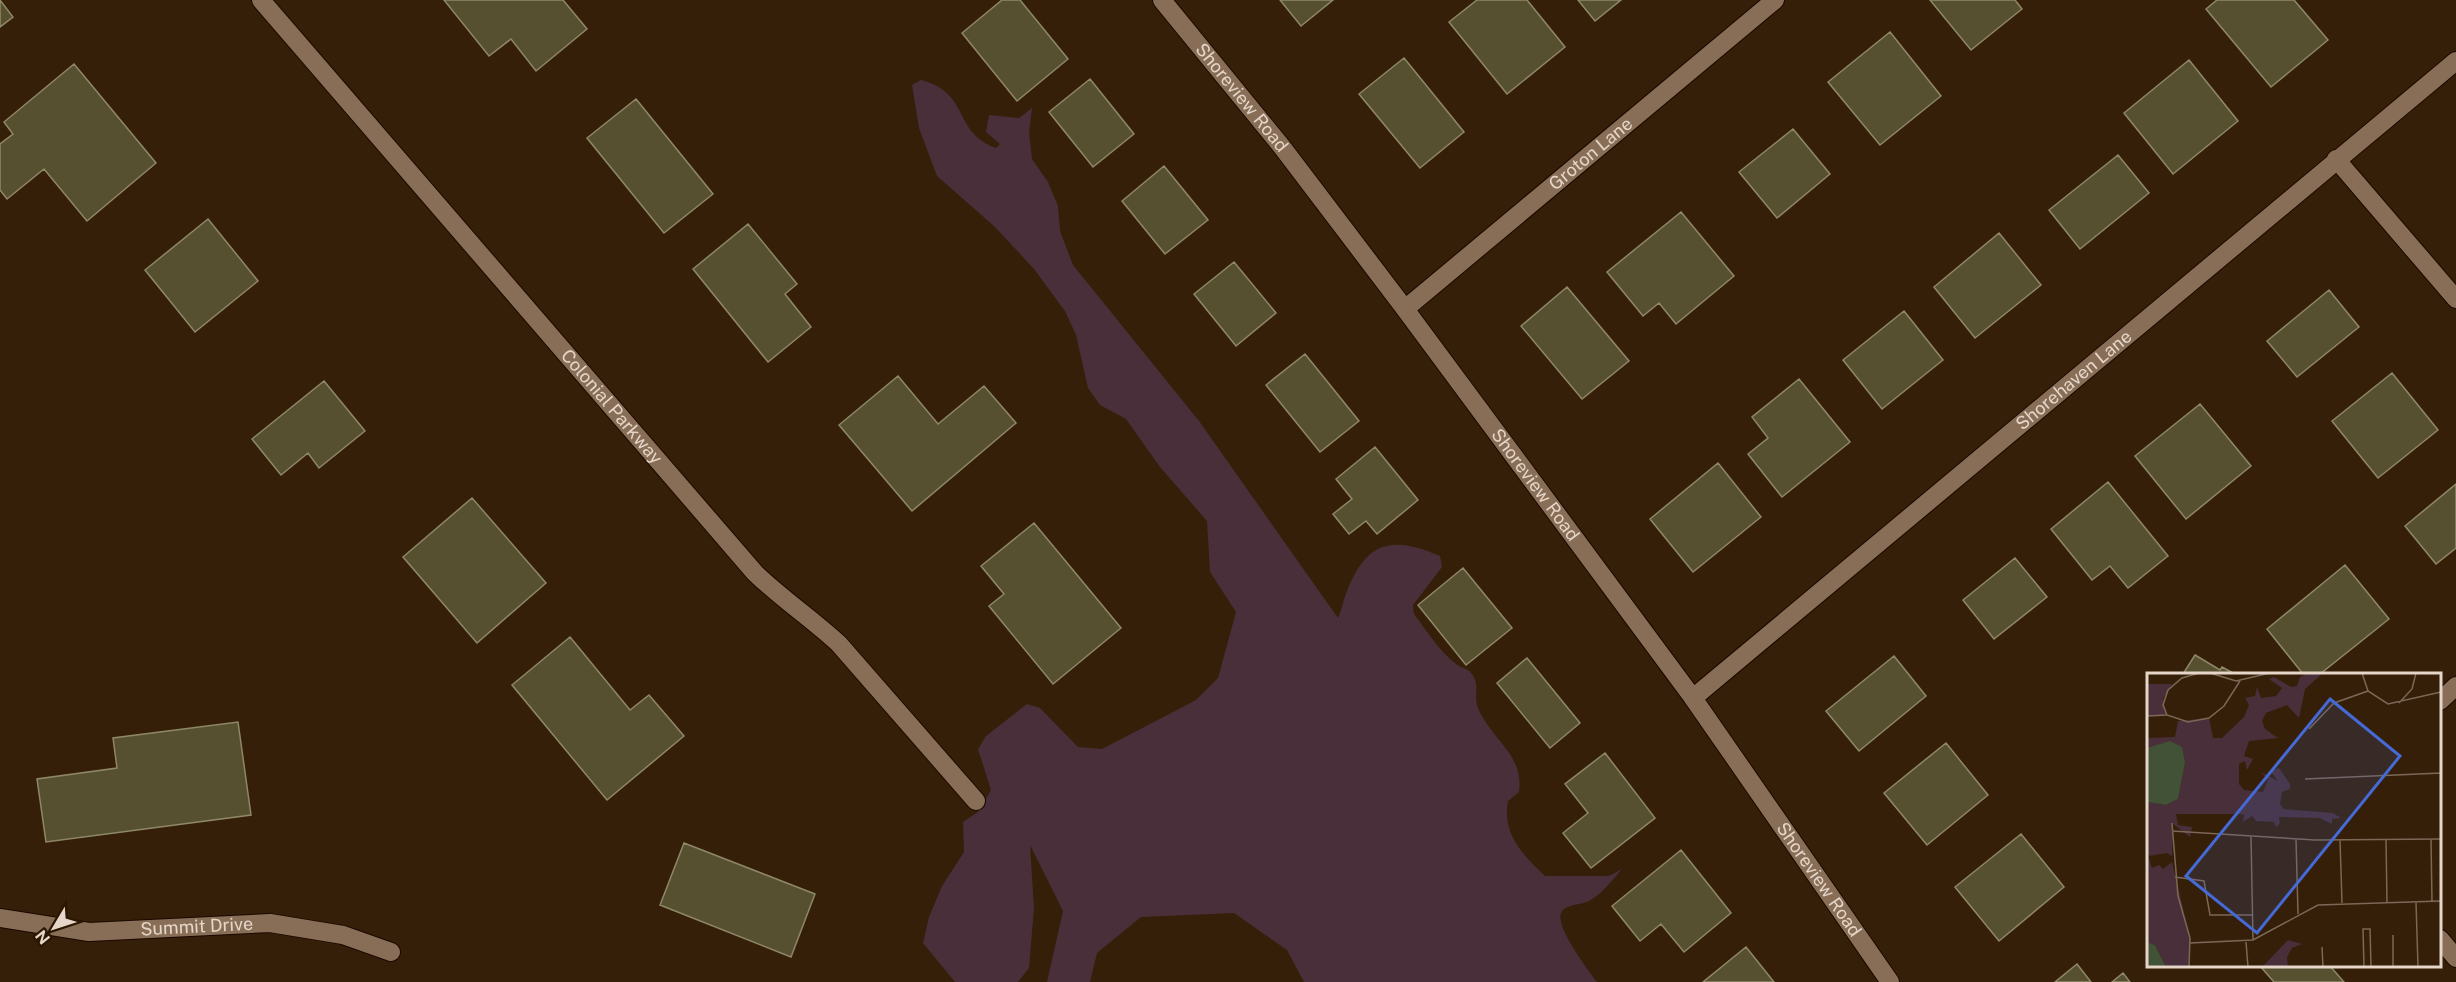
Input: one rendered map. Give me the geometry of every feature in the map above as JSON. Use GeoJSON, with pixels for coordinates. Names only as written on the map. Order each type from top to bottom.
{"type":"FeatureCollection","features":[{"type":"Feature","properties":{"kind":"street","name":"Colonial Parkway"},"geometry":{"type":"LineString","coordinates":[[261,0],[755,573],[779,596],[808,615],[839,644],[976,801]]}},
{"type":"Feature","properties":{"kind":"street","name":"Shoreview Road"},"geometry":{"type":"LineString","coordinates":[[1162,0],[1282,147],[1405,309],[1693,698],[1890,982]]}},
{"type":"Feature","properties":{"kind":"street","name":"Groton Lane"},"geometry":{"type":"LineString","coordinates":[[1405,309],[1775,0]]}},
{"type":"Feature","properties":{"kind":"street","name":"Shorehaven Lane"},"geometry":{"type":"LineString","coordinates":[[1693,698],[2456,60]]}},
{"type":"Feature","properties":{"kind":"street"},"geometry":{"type":"LineString","coordinates":[[2336,159],[2456,299]]}},
{"type":"Feature","properties":{"kind":"street"},"geometry":{"type":"LineString","coordinates":[[2441,698],[2456,686]]}},
{"type":"Feature","properties":{"kind":"street","name":"Summit Drive"},"geometry":{"type":"LineString","coordinates":[[0,918],[89,932],[270,923],[343,935],[392,952]]}},
{"type":"Feature","properties":{"kind":"street"},"geometry":{"type":"LineString","coordinates":[[2441,941],[2456,958]]}},
{"type":"Feature","properties":{"kind":"shaded area"},"geometry":{"type":"Polygon","coordinates":[[[921,80],[937,86],[948,94],[973,132],[982,141],[996,148],[1000,144],[986,132],[989,115],[1019,118],[1032,108],[1029,133],[1032,159],[1048,182],[1058,206],[1060,231],[1073,265],[1199,421],[1338,618],[1355,574],[1363,561],[1373,552],[1395,545],[1408,546],[1440,556],[1442,567],[1413,605],[1414,614],[1444,653],[1474,677],[1478,708],[1517,768],[1519,792],[1508,801],[1507,813],[1508,824],[1516,843],[1545,876],[1609,876],[1622,869],[1607,887],[1593,898],[1566,908],[1560,916],[1572,946],[1597,982],[1304,982],[1287,950],[1234,913],[1141,917],[1097,953],[1090,982],[1047,982],[1063,911],[1030,845],[1034,908],[1029,968],[1018,982],[955,982],[923,943],[929,917],[942,886],[964,852],[963,822],[978,812],[991,790],[978,749],[986,736],[1027,704],[1040,708],[1078,747],[1102,749],[1196,700],[1218,678],[1236,612],[1210,572],[1207,521],[1160,467],[1126,419],[1100,405],[1088,388],[1076,335],[1065,311],[1034,269],[995,227],[937,176],[919,128],[912,85],[921,80]]]}},
{"type":"Feature","properties":{"kind":"building"},"geometry":{"type":"Polygon","coordinates":[[[0,0],[13,17],[0,27],[0,0]]]}},
{"type":"Feature","properties":{"kind":"building"},"geometry":{"type":"Polygon","coordinates":[[[444,0],[563,0],[587,29],[536,71],[511,39],[489,56],[444,0]]]}},
{"type":"Feature","properties":{"kind":"building"},"geometry":{"type":"Polygon","coordinates":[[[1002,0],[1020,0],[1068,59],[1017,101],[962,33],[1002,0]]]}},
{"type":"Feature","properties":{"kind":"building"},"geometry":{"type":"Polygon","coordinates":[[[1280,0],[1333,0],[1301,26],[1280,0]]]}},
{"type":"Feature","properties":{"kind":"building"},"geometry":{"type":"Polygon","coordinates":[[[1477,0],[1527,0],[1565,47],[1507,94],[1449,22],[1477,0]]]}},
{"type":"Feature","properties":{"kind":"building"},"geometry":{"type":"Polygon","coordinates":[[[1578,0],[1621,0],[1595,21],[1578,0]]]}},
{"type":"Feature","properties":{"kind":"building"},"geometry":{"type":"Polygon","coordinates":[[[1930,0],[2015,0],[2022,9],[1971,50],[1930,0]]]}},
{"type":"Feature","properties":{"kind":"building"},"geometry":{"type":"Polygon","coordinates":[[[2217,0],[2294,0],[2328,40],[2271,87],[2206,9],[2217,0]]]}},
{"type":"Feature","properties":{"kind":"building"},"geometry":{"type":"Polygon","coordinates":[[[1890,32],[1941,96],[1880,145],[1828,82],[1890,32]]]}},
{"type":"Feature","properties":{"kind":"building"},"geometry":{"type":"Polygon","coordinates":[[[1404,58],[1464,132],[1420,168],[1359,94],[1404,58]]]}},
{"type":"Feature","properties":{"kind":"building"},"geometry":{"type":"Polygon","coordinates":[[[2189,60],[2238,121],[2173,174],[2124,113],[2189,60]]]}},
{"type":"Feature","properties":{"kind":"building"},"geometry":{"type":"Polygon","coordinates":[[[74,64],[156,163],[87,221],[44,169],[7,199],[0,190],[0,144],[13,134],[4,122],[74,64]]]}},
{"type":"Feature","properties":{"kind":"building"},"geometry":{"type":"Polygon","coordinates":[[[1090,79],[1134,134],[1093,167],[1049,112],[1090,79]]]}},
{"type":"Feature","properties":{"kind":"building"},"geometry":{"type":"Polygon","coordinates":[[[636,99],[713,194],[664,233],[587,138],[636,99]]]}},
{"type":"Feature","properties":{"kind":"building"},"geometry":{"type":"Polygon","coordinates":[[[1793,129],[1830,174],[1777,218],[1739,172],[1793,129]]]}},
{"type":"Feature","properties":{"kind":"building"},"geometry":{"type":"Polygon","coordinates":[[[2118,155],[2149,193],[2080,249],[2049,210],[2118,155]]]}},
{"type":"Feature","properties":{"kind":"building"},"geometry":{"type":"Polygon","coordinates":[[[1164,166],[1208,220],[1165,254],[1122,201],[1164,166]]]}},
{"type":"Feature","properties":{"kind":"building"},"geometry":{"type":"Polygon","coordinates":[[[1681,212],[1734,276],[1676,324],[1659,303],[1643,316],[1607,272],[1681,212]]]}},
{"type":"Feature","properties":{"kind":"building"},"geometry":{"type":"Polygon","coordinates":[[[208,219],[258,281],[195,332],[145,270],[208,219]]]}},
{"type":"Feature","properties":{"kind":"building"},"geometry":{"type":"Polygon","coordinates":[[[748,224],[797,284],[785,294],[811,327],[768,362],[693,269],[748,224]]]}},
{"type":"Feature","properties":{"kind":"building"},"geometry":{"type":"Polygon","coordinates":[[[1999,233],[2041,285],[1975,338],[1934,287],[1999,233]]]}},
{"type":"Feature","properties":{"kind":"building"},"geometry":{"type":"Polygon","coordinates":[[[1234,262],[1276,313],[1236,346],[1194,294],[1234,262]]]}},
{"type":"Feature","properties":{"kind":"building"},"geometry":{"type":"Polygon","coordinates":[[[1567,287],[1629,361],[1582,399],[1521,326],[1567,287]]]}},
{"type":"Feature","properties":{"kind":"building"},"geometry":{"type":"Polygon","coordinates":[[[2329,290],[2359,327],[2297,377],[2267,341],[2329,290]]]}},
{"type":"Feature","properties":{"kind":"building"},"geometry":{"type":"Polygon","coordinates":[[[1904,311],[1943,360],[1882,409],[1843,360],[1904,311]]]}},
{"type":"Feature","properties":{"kind":"building"},"geometry":{"type":"Polygon","coordinates":[[[1305,354],[1359,421],[1320,452],[1266,385],[1305,354]]]}},
{"type":"Feature","properties":{"kind":"building"},"geometry":{"type":"Polygon","coordinates":[[[2392,373],[2438,430],[2378,478],[2332,421],[2392,373]]]}},
{"type":"Feature","properties":{"kind":"building"},"geometry":{"type":"Polygon","coordinates":[[[898,376],[938,424],[984,386],[1016,423],[912,511],[839,425],[898,376]]]}},
{"type":"Feature","properties":{"kind":"building"},"geometry":{"type":"Polygon","coordinates":[[[1799,379],[1850,442],[1782,497],[1748,454],[1768,438],[1752,417],[1799,379]]]}},
{"type":"Feature","properties":{"kind":"building"},"geometry":{"type":"Polygon","coordinates":[[[324,381],[365,431],[319,468],[308,453],[281,475],[252,439],[324,381]]]}},
{"type":"Feature","properties":{"kind":"building"},"geometry":{"type":"Polygon","coordinates":[[[2200,404],[2251,466],[2186,519],[2135,456],[2200,404]]]}},
{"type":"Feature","properties":{"kind":"building"},"geometry":{"type":"Polygon","coordinates":[[[1375,447],[1418,500],[1377,534],[1366,521],[1349,534],[1333,514],[1352,499],[1336,479],[1375,447]]]}},
{"type":"Feature","properties":{"kind":"building"},"geometry":{"type":"Polygon","coordinates":[[[1718,463],[1761,517],[1693,572],[1650,519],[1718,463]]]}},
{"type":"Feature","properties":{"kind":"building"},"geometry":{"type":"Polygon","coordinates":[[[2108,482],[2168,556],[2128,588],[2110,566],[2092,580],[2051,529],[2108,482]]]}},
{"type":"Feature","properties":{"kind":"building"},"geometry":{"type":"Polygon","coordinates":[[[2456,484],[2456,548],[2436,564],[2405,526],[2456,484]]]}},
{"type":"Feature","properties":{"kind":"building"},"geometry":{"type":"Polygon","coordinates":[[[472,498],[546,583],[477,643],[403,557],[472,498]]]}},
{"type":"Feature","properties":{"kind":"building"},"geometry":{"type":"Polygon","coordinates":[[[1034,523],[1121,628],[1053,684],[989,606],[1004,594],[981,566],[1034,523]]]}},
{"type":"Feature","properties":{"kind":"building"},"geometry":{"type":"Polygon","coordinates":[[[2015,558],[2047,597],[1994,639],[1963,600],[2015,558]]]}},
{"type":"Feature","properties":{"kind":"building"},"geometry":{"type":"Polygon","coordinates":[[[2345,565],[2389,619],[2321,673],[2302,673],[2267,629],[2345,565]]]}},
{"type":"Feature","properties":{"kind":"building"},"geometry":{"type":"Polygon","coordinates":[[[1463,568],[1512,628],[1466,665],[1418,605],[1463,568]]]}},
{"type":"Feature","properties":{"kind":"building"},"geometry":{"type":"Polygon","coordinates":[[[570,637],[630,710],[649,695],[684,736],[607,800],[512,685],[570,637]]]}},
{"type":"Feature","properties":{"kind":"building"},"geometry":{"type":"Polygon","coordinates":[[[2195,655],[2220,670],[2222,667],[2233,673],[2184,673],[2195,655]]]}},
{"type":"Feature","properties":{"kind":"building"},"geometry":{"type":"Polygon","coordinates":[[[1894,656],[1926,696],[1859,751],[1826,711],[1894,656]]]}},
{"type":"Feature","properties":{"kind":"building"},"geometry":{"type":"Polygon","coordinates":[[[1527,658],[1580,723],[1550,748],[1497,683],[1527,658]]]}},
{"type":"Feature","properties":{"kind":"building"},"geometry":{"type":"Polygon","coordinates":[[[238,722],[251,815],[46,842],[37,779],[117,768],[113,738],[238,722]]]}},
{"type":"Feature","properties":{"kind":"building"},"geometry":{"type":"Polygon","coordinates":[[[1946,743],[1988,795],[1927,845],[1884,793],[1946,743]]]}},
{"type":"Feature","properties":{"kind":"building"},"geometry":{"type":"Polygon","coordinates":[[[1605,753],[1655,818],[1591,868],[1563,833],[1588,813],[1565,784],[1605,753]]]}},
{"type":"Feature","properties":{"kind":"building"},"geometry":{"type":"Polygon","coordinates":[[[2021,834],[2064,887],[1999,941],[1955,887],[2021,834]]]}},
{"type":"Feature","properties":{"kind":"building"},"geometry":{"type":"Polygon","coordinates":[[[684,843],[815,894],[791,957],[660,905],[684,843]]]}},
{"type":"Feature","properties":{"kind":"building"},"geometry":{"type":"Polygon","coordinates":[[[1681,850],[1731,913],[1684,952],[1661,924],[1640,941],[1612,906],[1681,850]]]}},
{"type":"Feature","properties":{"kind":"building"},"geometry":{"type":"Polygon","coordinates":[[[1746,947],[1774,982],[1703,982],[1746,947]]]}},
{"type":"Feature","properties":{"kind":"building"},"geometry":{"type":"Polygon","coordinates":[[[2077,964],[2091,982],[2055,982],[2077,964]]]}},
{"type":"Feature","properties":{"kind":"building"},"geometry":{"type":"Polygon","coordinates":[[[2261,967],[2331,967],[2344,982],[2274,982],[2261,967]]]}},
{"type":"Feature","properties":{"kind":"building"},"geometry":{"type":"Polygon","coordinates":[[[2123,973],[2130,982],[2112,982],[2123,973]]]}}]}
